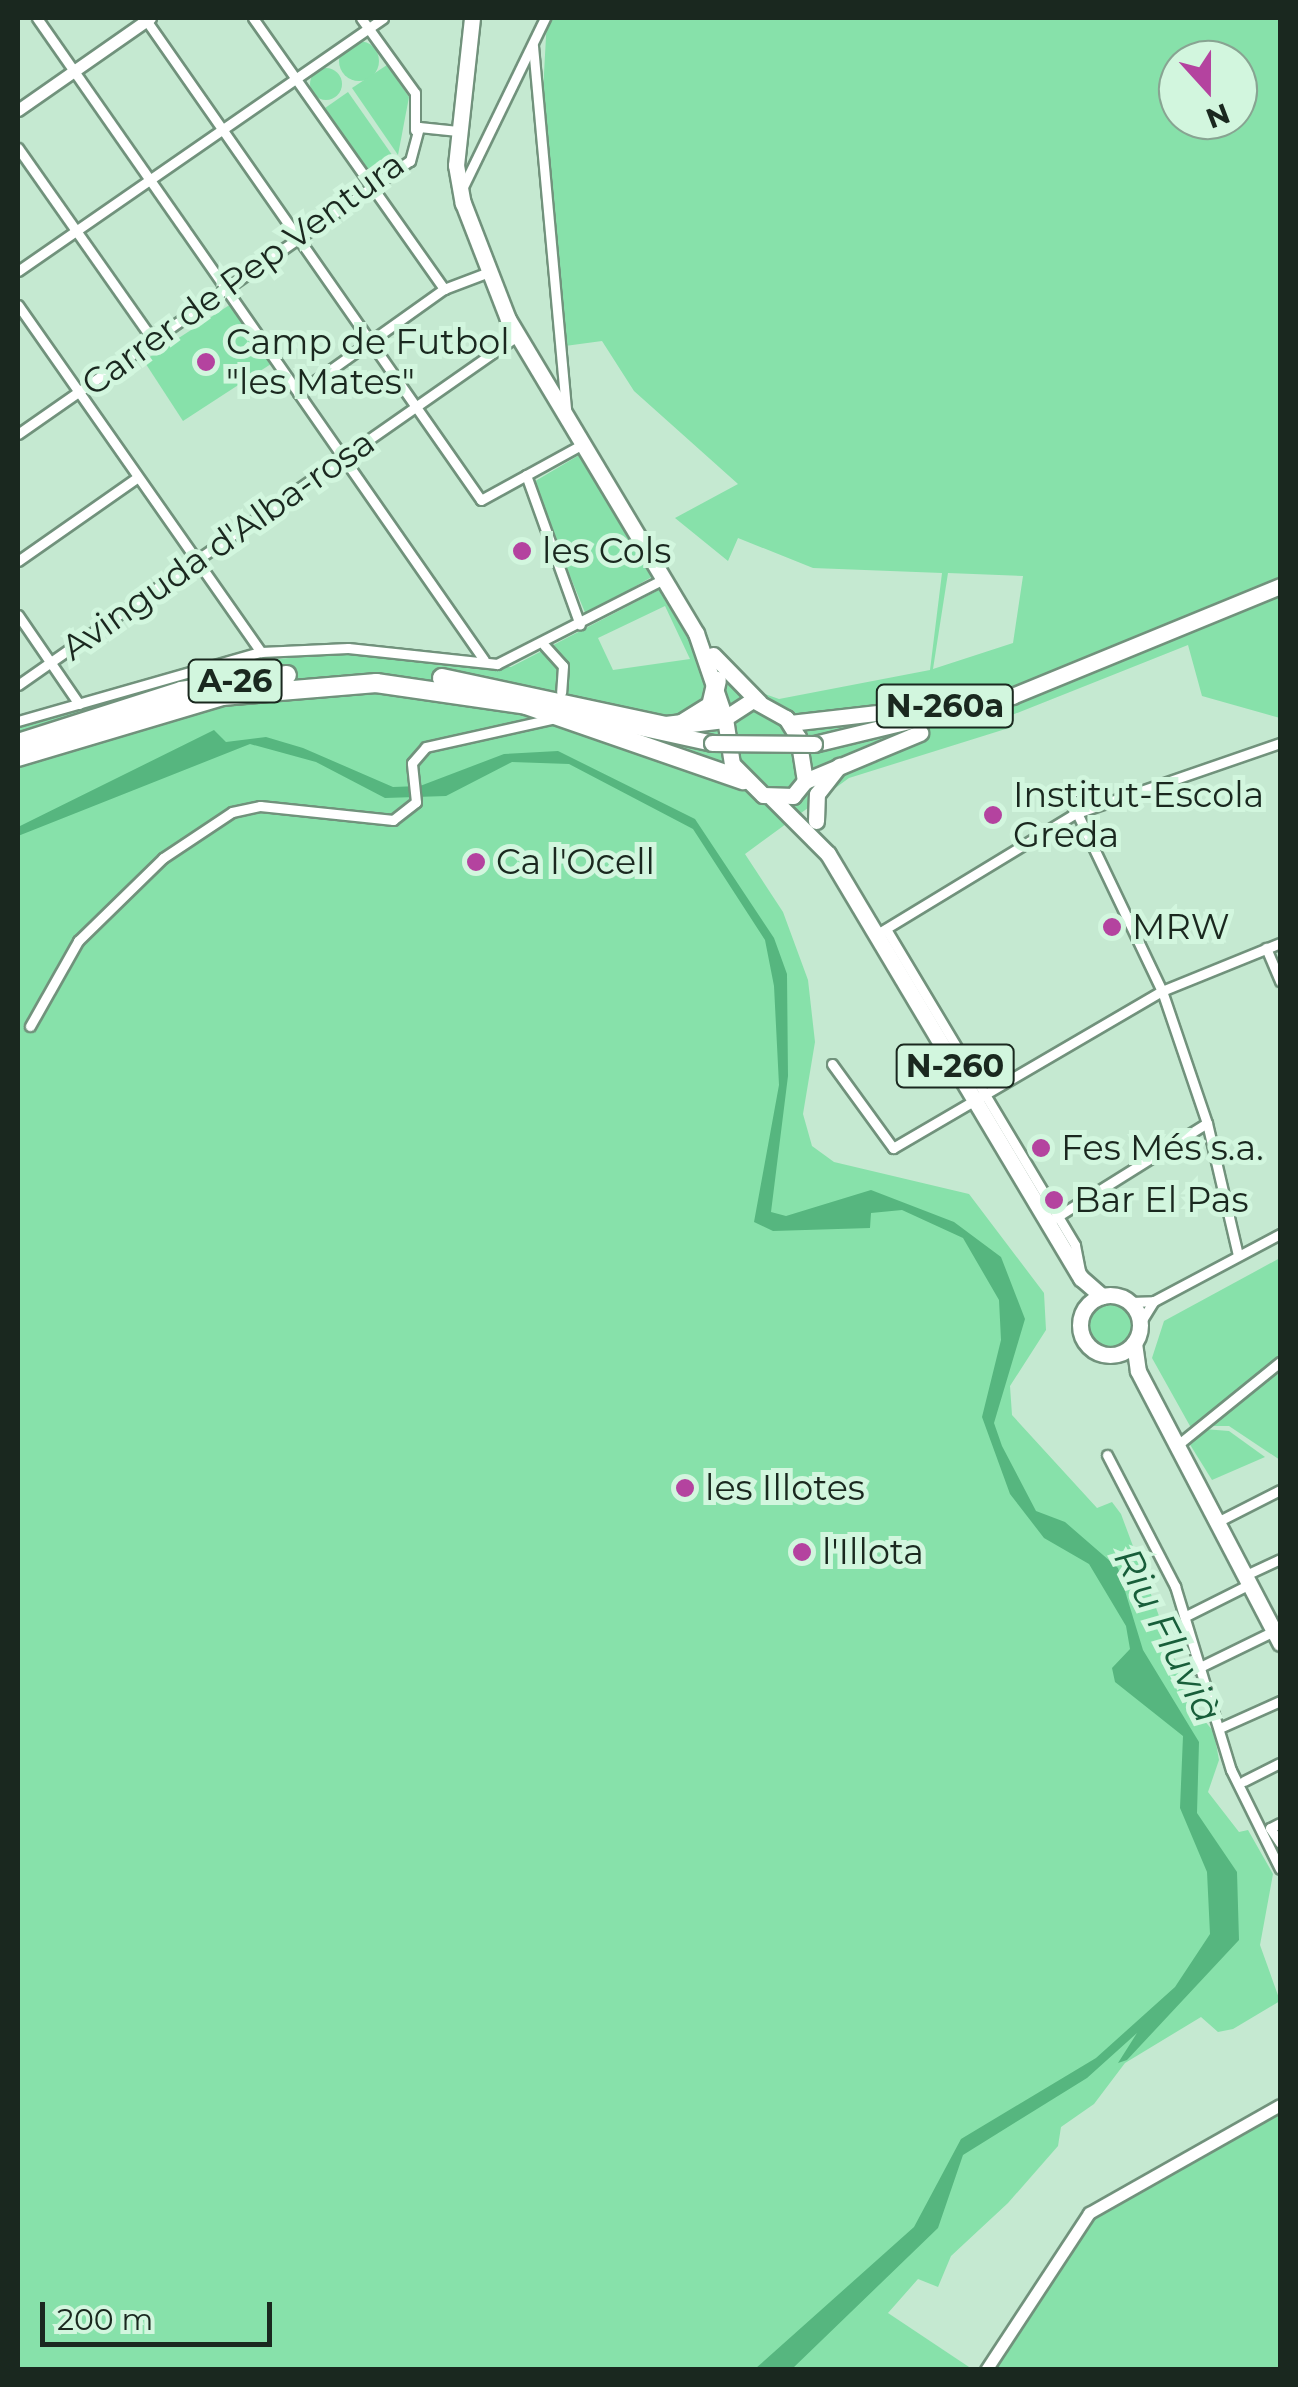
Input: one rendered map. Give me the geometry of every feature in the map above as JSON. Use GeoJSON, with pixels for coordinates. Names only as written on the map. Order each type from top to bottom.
{"type":"FeatureCollection","features":[{"type":"Feature","properties":{"kind":"highway","name":"A-26"},"geometry":{"type":"LineString","coordinates":[[18,742],[254,678],[457,685]]}},
{"type":"Feature","properties":{"kind":"highway"},"geometry":{"type":"LineString","coordinates":[[666,726],[700,716],[717,680]]}},
{"type":"Feature","properties":{"kind":"highway"},"geometry":{"type":"LineString","coordinates":[[457,685],[666,726],[725,718]]}},
{"type":"Feature","properties":{"kind":"highway","name":"A-26"},"geometry":{"type":"LineString","coordinates":[[18,757],[182,704],[278,687],[457,685]]}},
{"type":"Feature","properties":{"kind":"highway","name":"N-260"},"geometry":{"type":"LineString","coordinates":[[457,685],[550,712],[742,780]]}},
{"type":"Feature","properties":{"kind":"main road"},"geometry":{"type":"LineString","coordinates":[[471,18],[458,131],[460,193],[517,336],[696,632],[717,680],[742,780]]}},
{"type":"Feature","properties":{"kind":"main road","name":"N-260a"},"geometry":{"type":"LineString","coordinates":[[804,783],[850,758],[1096,665],[1280,586]]}},
{"type":"Feature","properties":{"kind":"main road"},"geometry":{"type":"LineString","coordinates":[[696,632],[758,702],[790,723]]}},
{"type":"Feature","properties":{"kind":"main road","name":"N-260a"},"geometry":{"type":"LineString","coordinates":[[790,723],[914,712],[1096,665]]}},
{"type":"Feature","properties":{"kind":"main road","name":"A-26"},"geometry":{"type":"LineString","coordinates":[[457,685],[510,694]]}},
{"type":"Feature","properties":{"kind":"main road","name":"N-260a"},"geometry":{"type":"LineString","coordinates":[[510,694],[712,744],[814,744],[1012,696]]}},
{"type":"Feature","properties":{"kind":"main road"},"geometry":{"type":"LineString","coordinates":[[725,718],[758,702]]}},
{"type":"Feature","properties":{"kind":"main road","name":"N-260"},"geometry":{"type":"LineString","coordinates":[[790,723],[804,783],[828,854]]}},
{"type":"Feature","properties":{"kind":"main road","name":"N-260a"},"geometry":{"type":"LineString","coordinates":[[816,821],[826,776],[850,758]]}},
{"type":"Feature","properties":{"kind":"main road","name":"N-260"},"geometry":{"type":"LineString","coordinates":[[742,780],[772,798],[828,854],[882,932],[1053,1219],[1081,1278],[1086,1307],[1084,1338],[1138,1371]]}},
{"type":"Feature","properties":{"kind":"main road"},"geometry":{"type":"LineString","coordinates":[[772,798],[804,783]]}},
{"type":"Feature","properties":{"kind":"main road","name":"N-260"},"geometry":{"type":"LineString","coordinates":[[1081,1278],[1102,1296],[1130,1302]]}},
{"type":"Feature","properties":{"kind":"main road"},"geometry":{"type":"LineString","coordinates":[[1086,1307],[1102,1296]]}},
{"type":"Feature","properties":{"kind":"main road"},"geometry":{"type":"LineString","coordinates":[[1130,1302],[1140,1323]]}},
{"type":"Feature","properties":{"kind":"main road","name":"N-260"},"geometry":{"type":"LineString","coordinates":[[1140,1323],[1134,1342],[1138,1371],[1223,1518],[1250,1579],[1276,1624]]}},
{"type":"Feature","properties":{"kind":"main road"},"geometry":{"type":"LineString","coordinates":[[1111,1354],[1134,1342]]}},
{"type":"Feature","properties":{"kind":"street"},"geometry":{"type":"LineString","coordinates":[[37,18],[484,660]]}},
{"type":"Feature","properties":{"kind":"street"},"geometry":{"type":"LineString","coordinates":[[254,18],[444,290]]}},
{"type":"Feature","properties":{"kind":"street"},"geometry":{"type":"LineString","coordinates":[[362,18],[414,94],[415,130]]}},
{"type":"Feature","properties":{"kind":"street"},"geometry":{"type":"LineString","coordinates":[[18,271],[384,18]]}},
{"type":"Feature","properties":{"kind":"street"},"geometry":{"type":"LineString","coordinates":[[460,193],[545,18]]}},
{"type":"Feature","properties":{"kind":"street"},"geometry":{"type":"LineString","coordinates":[[18,110],[148,19],[481,500],[583,444]]}},
{"type":"Feature","properties":{"kind":"street"},"geometry":{"type":"LineString","coordinates":[[534,46],[566,417]]}},
{"type":"Feature","properties":{"kind":"street","name":"Carrer de Pep Ventura"},"geometry":{"type":"LineString","coordinates":[[18,434],[410,160],[415,130],[458,131]]}},
{"type":"Feature","properties":{"kind":"street"},"geometry":{"type":"LineString","coordinates":[[18,148],[152,339]]}},
{"type":"Feature","properties":{"kind":"street"},"geometry":{"type":"LineString","coordinates":[[298,393],[444,290],[489,272]]}},
{"type":"Feature","properties":{"kind":"street"},"geometry":{"type":"LineString","coordinates":[[18,305],[261,652]]}},
{"type":"Feature","properties":{"kind":"street","name":"Avinguda d'Alba-rosa"},"geometry":{"type":"LineString","coordinates":[[18,685],[517,336]]}},
{"type":"Feature","properties":{"kind":"street"},"geometry":{"type":"LineString","coordinates":[[526,475],[580,625]]}},
{"type":"Feature","properties":{"kind":"street"},"geometry":{"type":"LineString","coordinates":[[18,561],[138,477]]}},
{"type":"Feature","properties":{"kind":"street"},"geometry":{"type":"LineString","coordinates":[[18,721],[261,652],[348,648],[484,660],[544,645],[664,579]]}},
{"type":"Feature","properties":{"kind":"street"},"geometry":{"type":"LineString","coordinates":[[18,615],[79,704]]}},
{"type":"Feature","properties":{"kind":"street"},"geometry":{"type":"LineString","coordinates":[[544,645],[563,666],[561,692]]}},
{"type":"Feature","properties":{"kind":"street"},"geometry":{"type":"LineString","coordinates":[[30,1026],[78,940],[163,858],[232,812],[260,806],[392,820],[416,802],[412,771],[426,747],[444,738],[551,719]]}},
{"type":"Feature","properties":{"kind":"street"},"geometry":{"type":"LineString","coordinates":[[882,932],[1075,814],[1280,743]]}},
{"type":"Feature","properties":{"kind":"street"},"geometry":{"type":"LineString","coordinates":[[1092,807],[1084,792],[1070,791],[1075,814],[1162,990],[1208,1123],[1238,1255]]}},
{"type":"Feature","properties":{"kind":"street"},"geometry":{"type":"LineString","coordinates":[[832,1064],[893,1148],[1162,990],[1280,943]]}},
{"type":"Feature","properties":{"kind":"street"},"geometry":{"type":"LineString","coordinates":[[1266,948],[1280,981]]}},
{"type":"Feature","properties":{"kind":"street"},"geometry":{"type":"LineString","coordinates":[[1053,1219],[1208,1123]]}},
{"type":"Feature","properties":{"kind":"street"},"geometry":{"type":"LineString","coordinates":[[1140,1323],[1154,1302],[1280,1234]]}},
{"type":"Feature","properties":{"kind":"street"},"geometry":{"type":"LineString","coordinates":[[1130,1302],[1154,1302]]}},
{"type":"Feature","properties":{"kind":"street"},"geometry":{"type":"LineString","coordinates":[[1180,1443],[1280,1362]]}},
{"type":"Feature","properties":{"kind":"street"},"geometry":{"type":"LineString","coordinates":[[1107,1454],[1186,1616],[1196,1669],[1275,1847]]}},
{"type":"Feature","properties":{"kind":"street"},"geometry":{"type":"LineString","coordinates":[[1223,1518],[1280,1490]]}},
{"type":"Feature","properties":{"kind":"street"},"geometry":{"type":"LineString","coordinates":[[1186,1616],[1280,1559]]}},
{"type":"Feature","properties":{"kind":"street"},"geometry":{"type":"LineString","coordinates":[[1196,1669],[1276,1624]]}},
{"type":"Feature","properties":{"kind":"street"},"geometry":{"type":"LineString","coordinates":[[1222,1727],[1280,1702]]}},
{"type":"Feature","properties":{"kind":"street"},"geometry":{"type":"LineString","coordinates":[[1244,1780],[1280,1763]]}},
{"type":"Feature","properties":{"kind":"street"},"geometry":{"type":"LineString","coordinates":[[1280,1823],[1270,1828],[1280,1869]]}},
{"type":"Feature","properties":{"kind":"street"},"geometry":{"type":"LineString","coordinates":[[986,2370],[1089,2213],[1280,2105]]}},
{"type":"Feature","properties":{"kind":"shaded area"},"geometry":{"type":"Polygon","coordinates":[[[547,18],[1280,18],[1280,718],[1202,696],[1188,645],[1007,717],[1012,727],[849,778],[745,854],[783,912],[808,980],[815,1042],[803,1114],[812,1146],[834,1162],[969,1194],[1044,1293],[1046,1330],[1010,1386],[1012,1415],[1097,1508],[1112,1502],[1121,1514],[1193,1707],[1214,1732],[1219,1760],[1208,1792],[1239,1832],[1248,1830],[1273,1874],[1260,1945],[1280,2001],[1233,2029],[1218,2032],[1201,2017],[1125,2063],[1094,2104],[1061,2127],[1058,2146],[1008,2203],[951,2256],[938,2287],[918,2279],[888,2313],[972,2369],[18,2369],[18,727],[248,661],[345,654],[511,667],[659,590],[710,675],[779,699],[930,670],[942,573],[813,568],[738,538],[728,561],[675,518],[738,484],[634,391],[602,341],[565,346],[541,129],[547,18]],[[948,573],[933,669],[1013,643],[1023,576],[948,573]],[[665,606],[598,638],[613,670],[690,659],[665,606]]]}},
{"type":"Feature","properties":{"kind":"shaded area"},"geometry":{"type":"Polygon","coordinates":[[[359,41],[373,47],[379,61],[373,75],[359,81],[345,75],[339,61],[345,47],[359,41]]]}},
{"type":"Feature","properties":{"kind":"shaded area"},"geometry":{"type":"Polygon","coordinates":[[[387,65],[409,97],[398,155],[352,88],[387,65]]]}},
{"type":"Feature","properties":{"kind":"shaded area"},"geometry":{"type":"Polygon","coordinates":[[[326,68],[338,72],[342,84],[338,96],[326,100],[314,96],[310,84],[314,72],[326,68]]]}},
{"type":"Feature","properties":{"kind":"shaded area"},"geometry":{"type":"Polygon","coordinates":[[[348,92],[394,158],[371,174],[325,108],[348,92]]]}},
{"type":"Feature","properties":{"kind":"shaded area","name":"Camp de Futbol \"les Mates\""},"geometry":{"type":"Polygon","coordinates":[[[231,304],[270,364],[183,421],[144,361],[231,304]]]}},
{"type":"Feature","properties":{"kind":"shaded area"},"geometry":{"type":"Polygon","coordinates":[[[581,454],[655,575],[586,615],[532,483],[581,454]]]}},
{"type":"Feature","properties":{"kind":"shaded area"},"geometry":{"type":"Polygon","coordinates":[[[214,730],[226,742],[266,737],[303,748],[393,787],[420,786],[504,754],[558,751],[695,819],[774,938],[787,974],[788,1076],[771,1212],[786,1216],[871,1190],[954,1222],[1001,1257],[1025,1319],[994,1423],[1002,1446],[1036,1511],[1065,1522],[1118,1568],[1143,1650],[1199,1742],[1197,1813],[1237,1872],[1239,1940],[1127,2060],[1118,2063],[1137,2033],[1087,2078],[963,2155],[938,2228],[792,2369],[755,2369],[914,2227],[961,2139],[1096,2058],[1175,1987],[1210,1934],[1207,1872],[1180,1808],[1183,1736],[1115,1682],[1112,1668],[1130,1649],[1126,1626],[1089,1564],[1044,1538],[1010,1494],[982,1417],[1001,1340],[999,1300],[963,1238],[902,1210],[871,1213],[870,1228],[773,1231],[754,1222],[779,1085],[774,986],[765,940],[693,829],[569,764],[512,762],[446,796],[385,798],[316,762],[250,744],[18,836],[18,827],[214,730]]]}},
{"type":"Feature","properties":{"kind":"shaded area"},"geometry":{"type":"Polygon","coordinates":[[[1280,1258],[1280,1460],[1229,1426],[1190,1426],[1152,1358],[1164,1321],[1280,1258]]]}},
{"type":"Feature","properties":{"kind":"shaded area"},"geometry":{"type":"Polygon","coordinates":[[[1111,1301],[1128,1308],[1135,1325],[1128,1342],[1111,1349],[1094,1342],[1087,1325],[1094,1308],[1111,1301]]]}},
{"type":"Feature","properties":{"kind":"shaded area"},"geometry":{"type":"Polygon","coordinates":[[[1204,1429],[1229,1431],[1265,1457],[1212,1480],[1189,1443],[1204,1429]]]}},
{"type":"Feature","properties":{"kind":"shaded area"},"geometry":{"type":"Polygon","coordinates":[[[1280,2102],[1280,2369],[980,2370],[1085,2211],[1280,2102]]]}},
{"type":"Feature","properties":{"kind":"place","name":"Camp de Futbol \"les Mates\""},"geometry":{"type":"Point","coordinates":[206,362]}},
{"type":"Feature","properties":{"kind":"place","name":"les Cols"},"geometry":{"type":"Point","coordinates":[522,551]}},
{"type":"Feature","properties":{"kind":"place","name":"Institut-Escola Greda"},"geometry":{"type":"Point","coordinates":[993,815]}},
{"type":"Feature","properties":{"kind":"place","name":"Ca l'Ocell"},"geometry":{"type":"Point","coordinates":[476,862]}},
{"type":"Feature","properties":{"kind":"place","name":"MRW"},"geometry":{"type":"Point","coordinates":[1112,927]}},
{"type":"Feature","properties":{"kind":"place","name":"Fes Més s.a."},"geometry":{"type":"Point","coordinates":[1041,1148]}},
{"type":"Feature","properties":{"kind":"place","name":"Bar El Pas"},"geometry":{"type":"Point","coordinates":[1054,1200]}},
{"type":"Feature","properties":{"kind":"place","name":"les Illotes"},"geometry":{"type":"Point","coordinates":[685,1488]}},
{"type":"Feature","properties":{"kind":"place","name":"l'Illota"},"geometry":{"type":"Point","coordinates":[802,1552]}},
{"type":"Feature","properties":{"kind":"water label","name":"Riu Fluvià"},"geometry":{"type":"Point","coordinates":[1168,1635]}}]}
